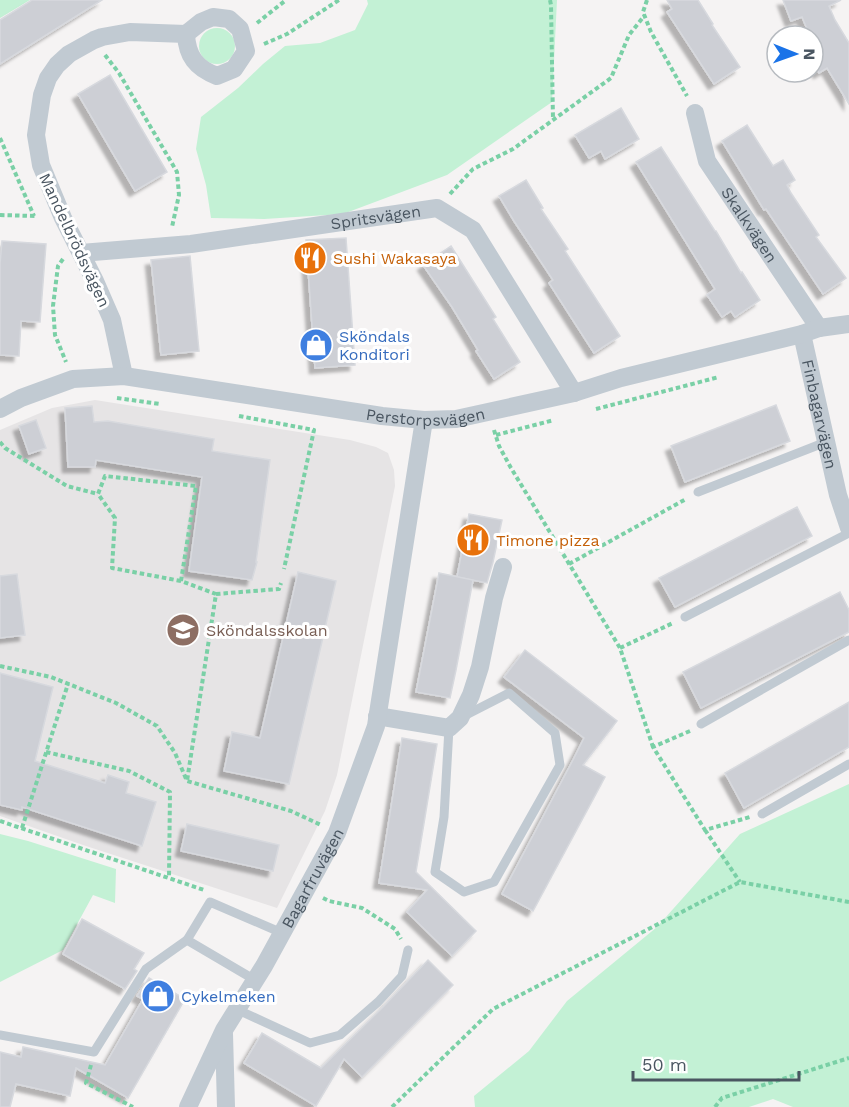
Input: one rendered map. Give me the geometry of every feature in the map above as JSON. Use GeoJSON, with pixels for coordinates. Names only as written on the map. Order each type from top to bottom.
{"type":"FeatureCollection","features":[{"type":"Feature","properties":{"kind":"street"},"geometry":{"type":"LineString","coordinates":[[213,17],[229,19],[240,29],[246,51],[234,69],[217,76],[205,71],[197,64],[187,48],[186,33],[201,22],[213,17]]}},
{"type":"Feature","properties":{"kind":"street","name":"Mandelbrödsvägen"},"geometry":{"type":"LineString","coordinates":[[124,376],[112,320],[74,253],[63,218],[41,165],[36,135],[42,95],[48,78],[57,65],[69,54],[94,40],[130,32],[186,33]]}},
{"type":"Feature","properties":{"kind":"street","name":"Skalkvägen"},"geometry":{"type":"LineString","coordinates":[[695,113],[707,161],[819,328]]}},
{"type":"Feature","properties":{"kind":"street","name":"Spritsvägen"},"geometry":{"type":"LineString","coordinates":[[74,253],[191,244],[437,208],[473,230],[574,393]]}},
{"type":"Feature","properties":{"kind":"street","name":"Perstorpsvägen"},"geometry":{"type":"LineString","coordinates":[[0,409],[21,398],[73,379],[124,376],[382,416],[424,420],[456,419],[574,393],[621,378],[819,328],[849,324]]}},
{"type":"Feature","properties":{"kind":"street","name":"Finbagarvägen"},"geometry":{"type":"LineString","coordinates":[[801,334],[838,495],[848,524]]}},
{"type":"Feature","properties":{"kind":"street","name":"Bagarfruvägen"},"geometry":{"type":"LineString","coordinates":[[188,1107],[224,1030],[282,933],[337,833],[376,726],[424,420]]}},
{"type":"Feature","properties":{"kind":"street"},"geometry":{"type":"LineString","coordinates":[[377,716],[455,723],[471,695],[480,668],[494,598],[503,567]]}},
{"type":"Feature","properties":{"kind":"street"},"geometry":{"type":"LineString","coordinates":[[224,1030],[226,1107]]}},
{"type":"Feature","properties":{"kind":"lane"},"geometry":{"type":"LineString","coordinates":[[698,492],[826,442]]}},
{"type":"Feature","properties":{"kind":"lane"},"geometry":{"type":"LineString","coordinates":[[685,617],[848,524]]}},
{"type":"Feature","properties":{"kind":"lane"},"geometry":{"type":"LineString","coordinates":[[701,724],[849,640]]}},
{"type":"Feature","properties":{"kind":"lane"},"geometry":{"type":"LineString","coordinates":[[508,693],[555,733],[560,765],[494,882],[464,892],[435,872],[455,723],[508,693]]}},
{"type":"Feature","properties":{"kind":"lane"},"geometry":{"type":"LineString","coordinates":[[762,814],[849,764]]}},
{"type":"Feature","properties":{"kind":"lane"},"geometry":{"type":"LineString","coordinates":[[0,1035],[94,1052],[146,969],[187,940],[210,902],[282,933]]}},
{"type":"Feature","properties":{"kind":"lane"},"geometry":{"type":"LineString","coordinates":[[187,940],[255,980]]}},
{"type":"Feature","properties":{"kind":"lane"},"geometry":{"type":"LineString","coordinates":[[236,1009],[310,1042],[340,1035],[378,1002],[402,976],[408,950]]}},
{"type":"Feature","properties":{"kind":"path"},"geometry":{"type":"LineString","coordinates":[[254,26],[286,0]]}},
{"type":"Feature","properties":{"kind":"path"},"geometry":{"type":"LineString","coordinates":[[246,51],[287,34],[339,0]]}},
{"type":"Feature","properties":{"kind":"path"},"geometry":{"type":"LineString","coordinates":[[550,0],[553,120]]}},
{"type":"Feature","properties":{"kind":"path"},"geometry":{"type":"LineString","coordinates":[[647,0],[644,12],[651,32],[695,113]]}},
{"type":"Feature","properties":{"kind":"path"},"geometry":{"type":"LineString","coordinates":[[437,208],[473,169],[513,149],[611,78],[629,35],[645,15]]}},
{"type":"Feature","properties":{"kind":"path"},"geometry":{"type":"LineString","coordinates":[[94,40],[119,73],[177,172],[179,195],[168,245]]}},
{"type":"Feature","properties":{"kind":"path"},"geometry":{"type":"LineString","coordinates":[[0,138],[34,216]]}},
{"type":"Feature","properties":{"kind":"path"},"geometry":{"type":"LineString","coordinates":[[0,215],[63,218]]}},
{"type":"Feature","properties":{"kind":"path"},"geometry":{"type":"LineString","coordinates":[[73,379],[56,335],[53,306],[58,266],[74,253]]}},
{"type":"Feature","properties":{"kind":"path"},"geometry":{"type":"LineString","coordinates":[[586,412],[721,377]]}},
{"type":"Feature","properties":{"kind":"path"},"geometry":{"type":"LineString","coordinates":[[113,398],[170,405]]}},
{"type":"Feature","properties":{"kind":"path"},"geometry":{"type":"LineString","coordinates":[[488,412],[499,446],[511,468],[620,648],[653,747],[740,882]]}},
{"type":"Feature","properties":{"kind":"path"},"geometry":{"type":"LineString","coordinates":[[237,416],[314,430],[284,569]]}},
{"type":"Feature","properties":{"kind":"path"},"geometry":{"type":"LineString","coordinates":[[495,435],[563,418]]}},
{"type":"Feature","properties":{"kind":"path"},"geometry":{"type":"LineString","coordinates":[[0,442],[5,448],[67,486],[98,494],[115,518],[112,568],[181,581],[216,594],[279,589],[281,584]]}},
{"type":"Feature","properties":{"kind":"path"},"geometry":{"type":"LineString","coordinates":[[98,494],[105,476],[196,486],[181,581]]}},
{"type":"Feature","properties":{"kind":"path"},"geometry":{"type":"LineString","coordinates":[[569,564],[698,492]]}},
{"type":"Feature","properties":{"kind":"path"},"geometry":{"type":"LineString","coordinates":[[187,781],[216,594]]}},
{"type":"Feature","properties":{"kind":"path"},"geometry":{"type":"LineString","coordinates":[[620,648],[685,617]]}},
{"type":"Feature","properties":{"kind":"path"},"geometry":{"type":"LineString","coordinates":[[0,666],[51,677],[116,703],[157,726],[175,753],[187,781]]}},
{"type":"Feature","properties":{"kind":"path"},"geometry":{"type":"LineString","coordinates":[[22,828],[68,684]]}},
{"type":"Feature","properties":{"kind":"path"},"geometry":{"type":"LineString","coordinates":[[653,747],[701,724]]}},
{"type":"Feature","properties":{"kind":"path"},"geometry":{"type":"LineString","coordinates":[[46,752],[129,771],[170,792],[169,878]]}},
{"type":"Feature","properties":{"kind":"path"},"geometry":{"type":"LineString","coordinates":[[187,781],[291,811],[337,833]]}},
{"type":"Feature","properties":{"kind":"path"},"geometry":{"type":"LineString","coordinates":[[705,830],[762,814]]}},
{"type":"Feature","properties":{"kind":"path"},"geometry":{"type":"LineString","coordinates":[[0,821],[213,893]]}},
{"type":"Feature","properties":{"kind":"path"},"geometry":{"type":"LineString","coordinates":[[392,1107],[493,1009],[740,882],[849,902]]}},
{"type":"Feature","properties":{"kind":"path"},"geometry":{"type":"LineString","coordinates":[[307,888],[329,901],[362,908],[395,929],[408,950]]}},
{"type":"Feature","properties":{"kind":"path"},"geometry":{"type":"LineString","coordinates":[[94,1052],[86,1083],[133,1107]]}},
{"type":"Feature","properties":{"kind":"path"},"geometry":{"type":"LineString","coordinates":[[715,1107],[722,1098],[849,1059]]}},
{"type":"Feature","properties":{"kind":"shaded area","name":"Sköndalsskolan"},"geometry":{"type":"Polygon","coordinates":[[[95,400],[350,440],[388,453],[394,470],[395,486],[337,775],[325,811],[277,908],[0,816],[0,430],[52,408],[95,400]]]}},
{"type":"Feature","properties":{"kind":"green space"},"geometry":{"type":"Polygon","coordinates":[[[0,0],[30,0],[0,18],[0,0]]]}},
{"type":"Feature","properties":{"kind":"green space"},"geometry":{"type":"Polygon","coordinates":[[[367,0],[557,0],[552,102],[447,175],[343,214],[264,219],[211,218],[206,185],[196,149],[201,117],[285,46],[320,43],[355,30],[368,4],[367,0]]]}},
{"type":"Feature","properties":{"kind":"green space"},"geometry":{"type":"Polygon","coordinates":[[[217,28],[230,33],[235,46],[230,59],[217,64],[204,59],[199,46],[204,33],[217,28]]]}},
{"type":"Feature","properties":{"kind":"green space"},"geometry":{"type":"Polygon","coordinates":[[[849,784],[849,1107],[793,1107],[773,1099],[749,1107],[475,1107],[474,1096],[529,1051],[567,1001],[657,927],[740,834],[849,784]]]}},
{"type":"Feature","properties":{"kind":"green space"},"geometry":{"type":"Polygon","coordinates":[[[0,834],[116,869],[115,903],[93,895],[63,950],[0,982],[0,834]]]}},
{"type":"Feature","properties":{"kind":"building"},"geometry":{"type":"Polygon","coordinates":[[[32,0],[102,0],[0,64],[0,20],[32,0]]]}},
{"type":"Feature","properties":{"kind":"building"},"geometry":{"type":"Polygon","coordinates":[[[667,0],[698,0],[740,67],[714,84],[667,12],[672,9],[667,0]]]}},
{"type":"Feature","properties":{"kind":"building"},"geometry":{"type":"Polygon","coordinates":[[[783,0],[841,0],[829,6],[849,43],[849,104],[827,68],[825,69],[825,24],[805,24],[802,17],[791,21],[783,0]]]}},
{"type":"Feature","properties":{"kind":"building"},"geometry":{"type":"Polygon","coordinates":[[[110,75],[167,172],[135,191],[78,94],[110,75]]]}},
{"type":"Feature","properties":{"kind":"building"},"geometry":{"type":"Polygon","coordinates":[[[621,108],[639,139],[605,159],[601,151],[589,158],[575,135],[621,108]]]}},
{"type":"Feature","properties":{"kind":"building"},"geometry":{"type":"Polygon","coordinates":[[[747,125],[773,166],[783,160],[795,180],[787,185],[791,193],[819,235],[816,237],[846,278],[823,294],[766,209],[764,210],[722,141],[747,125]]]}},
{"type":"Feature","properties":{"kind":"building"},"geometry":{"type":"Polygon","coordinates":[[[661,147],[760,300],[735,317],[731,311],[722,317],[707,295],[715,289],[636,162],[661,147]]]}},
{"type":"Feature","properties":{"kind":"building"},"geometry":{"type":"Polygon","coordinates":[[[526,180],[543,208],[541,209],[568,249],[565,251],[620,336],[594,353],[549,283],[553,280],[499,196],[526,180]]]}},
{"type":"Feature","properties":{"kind":"building"},"geometry":{"type":"Polygon","coordinates":[[[346,238],[355,365],[315,368],[306,240],[346,238]]]}},
{"type":"Feature","properties":{"kind":"building"},"geometry":{"type":"Polygon","coordinates":[[[2,241],[46,244],[40,322],[21,321],[19,356],[0,355],[2,241]]]}},
{"type":"Feature","properties":{"kind":"building"},"geometry":{"type":"Polygon","coordinates":[[[451,246],[496,317],[493,319],[520,362],[494,379],[452,307],[423,265],[451,246]]]}},
{"type":"Feature","properties":{"kind":"building"},"geometry":{"type":"Polygon","coordinates":[[[190,256],[199,351],[161,355],[151,260],[190,256]]]}},
{"type":"Feature","properties":{"kind":"building"},"geometry":{"type":"Polygon","coordinates":[[[776,405],[790,441],[685,482],[671,446],[776,405]]]}},
{"type":"Feature","properties":{"kind":"building"},"geometry":{"type":"Polygon","coordinates":[[[92,406],[94,422],[108,421],[214,439],[212,451],[270,460],[257,562],[252,580],[189,571],[202,477],[96,460],[95,467],[68,467],[65,408],[92,406]]]}},
{"type":"Feature","properties":{"kind":"building"},"geometry":{"type":"Polygon","coordinates":[[[36,420],[46,448],[29,454],[19,426],[36,420]]]}},
{"type":"Feature","properties":{"kind":"building"},"geometry":{"type":"Polygon","coordinates":[[[797,507],[812,536],[675,607],[659,578],[797,507]]]}},
{"type":"Feature","properties":{"kind":"building"},"geometry":{"type":"Polygon","coordinates":[[[469,514],[502,520],[487,583],[457,577],[469,514]]]}},
{"type":"Feature","properties":{"kind":"building"},"geometry":{"type":"Polygon","coordinates":[[[298,572],[336,581],[289,784],[224,771],[232,732],[260,738],[298,572]]]}},
{"type":"Feature","properties":{"kind":"building"},"geometry":{"type":"Polygon","coordinates":[[[439,573],[473,580],[450,698],[416,692],[439,573]]]}},
{"type":"Feature","properties":{"kind":"building"},"geometry":{"type":"Polygon","coordinates":[[[17,574],[25,635],[0,638],[0,576],[17,574]]]}},
{"type":"Feature","properties":{"kind":"building"},"geometry":{"type":"Polygon","coordinates":[[[840,592],[849,610],[849,632],[701,708],[683,672],[840,592]]]}},
{"type":"Feature","properties":{"kind":"building"},"geometry":{"type":"Polygon","coordinates":[[[525,650],[617,721],[583,765],[605,777],[533,911],[502,894],[584,738],[504,677],[525,650]]]}},
{"type":"Feature","properties":{"kind":"building"},"geometry":{"type":"Polygon","coordinates":[[[0,673],[53,687],[35,761],[105,783],[108,775],[129,782],[126,793],[156,802],[142,846],[22,807],[22,810],[0,805],[0,673]]]}},
{"type":"Feature","properties":{"kind":"building"},"geometry":{"type":"Polygon","coordinates":[[[849,702],[849,747],[744,808],[725,773],[849,702]]]}},
{"type":"Feature","properties":{"kind":"building"},"geometry":{"type":"Polygon","coordinates":[[[402,738],[437,744],[416,872],[476,931],[452,956],[407,912],[427,890],[379,883],[402,738]]]}},
{"type":"Feature","properties":{"kind":"building"},"geometry":{"type":"Polygon","coordinates":[[[187,824],[279,845],[273,871],[181,851],[187,824]]]}},
{"type":"Feature","properties":{"kind":"building"},"geometry":{"type":"Polygon","coordinates":[[[82,919],[144,953],[134,969],[137,971],[125,989],[63,954],[82,919]]]}},
{"type":"Feature","properties":{"kind":"building"},"geometry":{"type":"Polygon","coordinates":[[[428,960],[453,985],[362,1077],[344,1059],[316,1106],[244,1063],[262,1033],[321,1068],[428,960]]]}},
{"type":"Feature","properties":{"kind":"building"},"geometry":{"type":"Polygon","coordinates":[[[149,978],[185,999],[128,1098],[76,1068],[70,1096],[16,1084],[10,1107],[0,1107],[0,1052],[21,1057],[23,1047],[105,1065],[143,999],[137,996],[149,978]]]}},
{"type":"Feature","properties":{"kind":"place","name":"Sushi Wakasaya"},"geometry":{"type":"Point","coordinates":[310,258]}},
{"type":"Feature","properties":{"kind":"place","name":"Sköndals Konditori"},"geometry":{"type":"Point","coordinates":[316,345]}},
{"type":"Feature","properties":{"kind":"place","name":"Timone pizza"},"geometry":{"type":"Point","coordinates":[473,540]}},
{"type":"Feature","properties":{"kind":"place","name":"Sköndalsskolan"},"geometry":{"type":"Point","coordinates":[183,630]}},
{"type":"Feature","properties":{"kind":"place","name":"Cykelmeken"},"geometry":{"type":"Point","coordinates":[158,996]}}]}
